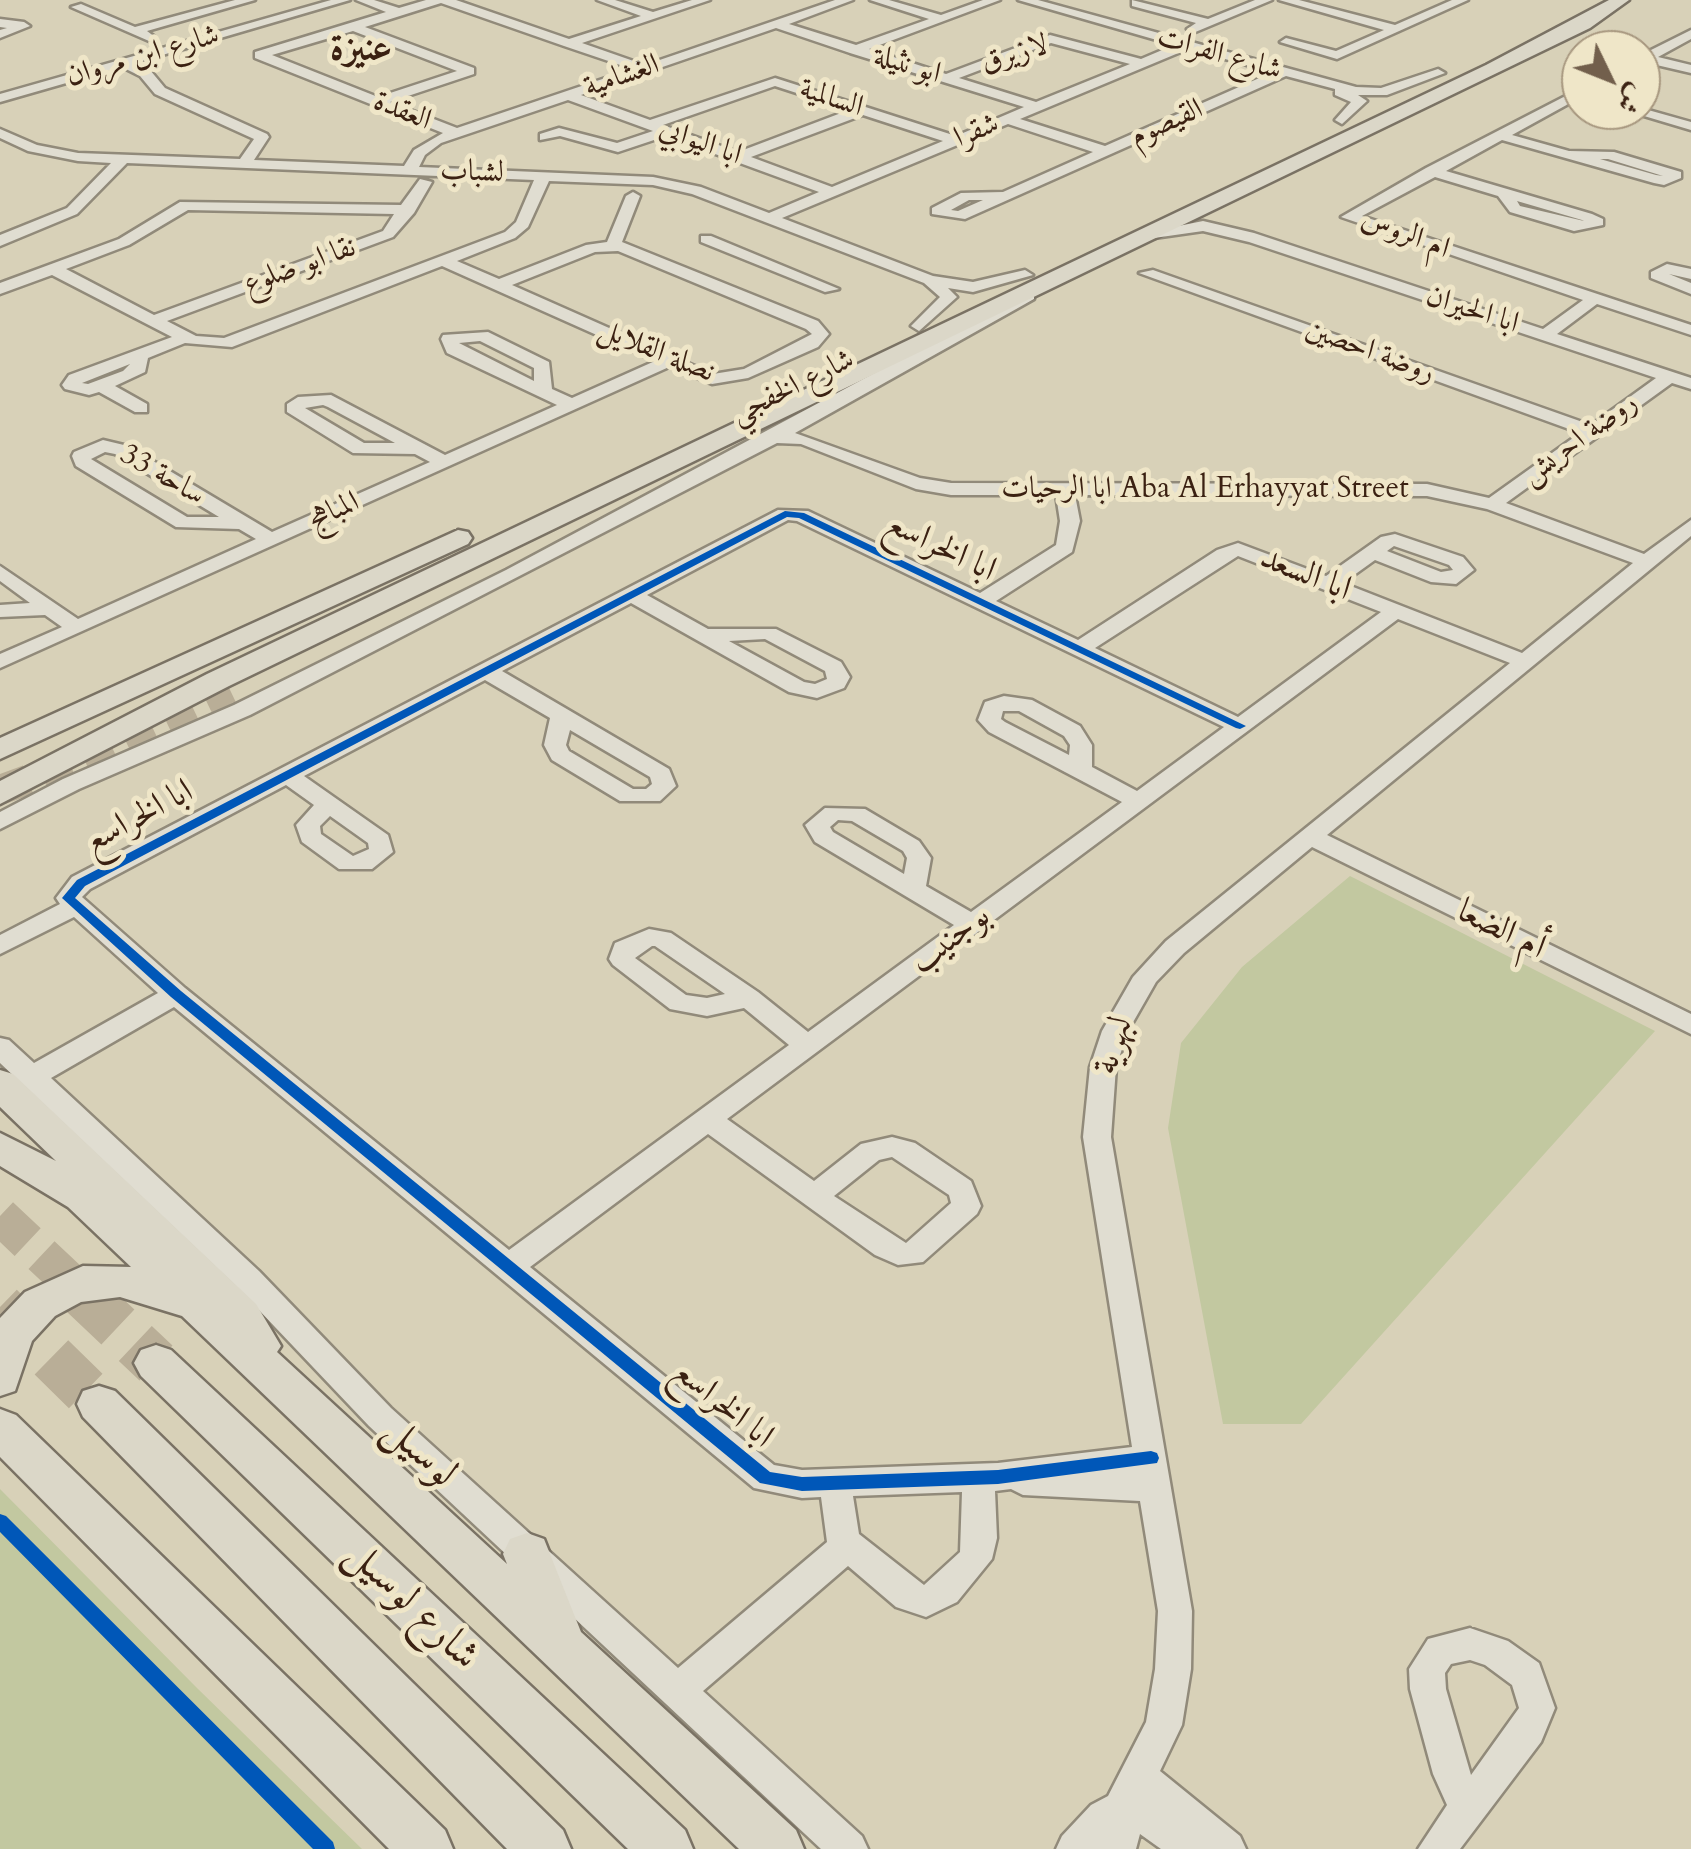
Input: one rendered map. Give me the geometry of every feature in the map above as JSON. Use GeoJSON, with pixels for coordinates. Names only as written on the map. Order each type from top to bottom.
{"type":"FeatureCollection","features":[{"type":"Feature","properties":{"kind":"highway","name":"شارع الخفجي"},"geometry":{"type":"LineString","coordinates":[[0,772],[919,326],[1144,235],[1560,36],[1622,0]]}},
{"type":"Feature","properties":{"kind":"highway","name":"شارع الخفجي"},"geometry":{"type":"LineString","coordinates":[[0,794],[254,663],[962,323],[1035,279],[1342,120],[1574,6]]}},
{"type":"Feature","properties":{"kind":"highway"},"geometry":{"type":"LineString","coordinates":[[231,692],[666,480],[962,323]]}},
{"type":"Feature","properties":{"kind":"highway"},"geometry":{"type":"LineString","coordinates":[[0,750],[673,438],[765,401]]}},
{"type":"Feature","properties":{"kind":"highway"},"geometry":{"type":"LineString","coordinates":[[0,812],[71,784]]}},
{"type":"Feature","properties":{"kind":"highway"},"geometry":{"type":"LineString","coordinates":[[15,1081],[241,1316],[284,1390]]}},
{"type":"Feature","properties":{"kind":"highway"},"geometry":{"type":"LineString","coordinates":[[0,1147],[82,1196],[284,1390],[777,1849]]}},
{"type":"Feature","properties":{"kind":"highway"},"geometry":{"type":"LineString","coordinates":[[0,1378],[6,1350],[25,1318],[40,1304],[83,1283],[120,1280],[195,1306]]}},
{"type":"Feature","properties":{"kind":"highway","name":"شارع لوسيل"},"geometry":{"type":"LineString","coordinates":[[156,1363],[666,1849]]}},
{"type":"Feature","properties":{"kind":"highway","name":"شارع لوسيل"},"geometry":{"type":"LineString","coordinates":[[98,1404],[544,1849]]}},
{"type":"Feature","properties":{"kind":"highway"},"geometry":{"type":"LineString","coordinates":[[2,1431],[426,1849]]}},
{"type":"Feature","properties":{"kind":"highway"},"geometry":{"type":"LineString","coordinates":[[527,1554],[563,1650]]}},
{"type":"Feature","properties":{"kind":"street"},"geometry":{"type":"LineString","coordinates":[[96,0],[76,8],[175,48]]}},
{"type":"Feature","properties":{"kind":"street"},"geometry":{"type":"LineString","coordinates":[[134,32],[249,0]]}},
{"type":"Feature","properties":{"kind":"street","name":"شارع ابن مروان"},"geometry":{"type":"LineString","coordinates":[[0,98],[344,0]]}},
{"type":"Feature","properties":{"kind":"street"},"geometry":{"type":"LineString","coordinates":[[362,0],[397,12]]}},
{"type":"Feature","properties":{"kind":"street"},"geometry":{"type":"LineString","coordinates":[[442,0],[645,69]]}},
{"type":"Feature","properties":{"kind":"street","name":"العقدة"},"geometry":{"type":"LineString","coordinates":[[442,0],[260,55],[456,133]]}},
{"type":"Feature","properties":{"kind":"street"},"geometry":{"type":"LineString","coordinates":[[603,0],[653,16]]}},
{"type":"Feature","properties":{"kind":"street"},"geometry":{"type":"LineString","coordinates":[[569,44],[704,0]]}},
{"type":"Feature","properties":{"kind":"street","name":"الغشامية"},"geometry":{"type":"LineString","coordinates":[[409,171],[426,146],[456,133],[847,0]]}},
{"type":"Feature","properties":{"kind":"street"},"geometry":{"type":"LineString","coordinates":[[876,0],[941,19]]}},
{"type":"Feature","properties":{"kind":"street"},"geometry":{"type":"LineString","coordinates":[[855,50],[994,0]]}},
{"type":"Feature","properties":{"kind":"street","name":"شارع الفرات"},"geometry":{"type":"LineString","coordinates":[[1024,0],[1282,73],[1375,93],[1438,74]]}},
{"type":"Feature","properties":{"kind":"street"},"geometry":{"type":"LineString","coordinates":[[1193,30],[1266,0]]}},
{"type":"Feature","properties":{"kind":"street"},"geometry":{"type":"LineString","coordinates":[[1285,0],[1397,29]]}},
{"type":"Feature","properties":{"kind":"street"},"geometry":{"type":"LineString","coordinates":[[1349,50],[1462,0]]}},
{"type":"Feature","properties":{"kind":"street"},"geometry":{"type":"LineString","coordinates":[[1093,20],[1140,1],[1209,23]]}},
{"type":"Feature","properties":{"kind":"street"},"geometry":{"type":"LineString","coordinates":[[0,23],[24,26],[0,34]]}},
{"type":"Feature","properties":{"kind":"street","name":"ابو نثيلة"},"geometry":{"type":"LineString","coordinates":[[776,24],[1037,107]]}},
{"type":"Feature","properties":{"kind":"street"},"geometry":{"type":"LineString","coordinates":[[352,26],[469,71],[377,102]]}},
{"type":"Feature","properties":{"kind":"street"},"geometry":{"type":"LineString","coordinates":[[1661,50],[1691,34]]}},
{"type":"Feature","properties":{"kind":"street","name":"لازيرق"},"geometry":{"type":"LineString","coordinates":[[946,78],[1050,39],[1142,63]]}},
{"type":"Feature","properties":{"kind":"street","name":"شقرا"},"geometry":{"type":"LineString","coordinates":[[768,218],[1186,46]]}},
{"type":"Feature","properties":{"kind":"street"},"geometry":{"type":"LineString","coordinates":[[124,62],[145,73],[160,91],[262,137],[244,165]]}},
{"type":"Feature","properties":{"kind":"street"},"geometry":{"type":"LineString","coordinates":[[1661,63],[1691,69]]}},
{"type":"Feature","properties":{"kind":"street","name":"القيصوم"},"geometry":{"type":"LineString","coordinates":[[1005,196],[1282,73]]}},
{"type":"Feature","properties":{"kind":"street","name":"شارع الفرات"},"geometry":{"type":"LineString","coordinates":[[1298,77],[1358,98],[1358,106],[1342,120]]}},
{"type":"Feature","properties":{"kind":"street","name":"السالمية"},"geometry":{"type":"LineString","coordinates":[[650,124],[771,82],[956,140]]}},
{"type":"Feature","properties":{"kind":"street","name":"ابا اليوابي"},"geometry":{"type":"LineString","coordinates":[[568,95],[833,192]]}},
{"type":"Feature","properties":{"kind":"street","name":"ام الروس"},"geometry":{"type":"LineString","coordinates":[[1561,104],[1348,217],[1691,330]]}},
{"type":"Feature","properties":{"kind":"street"},"geometry":{"type":"LineString","coordinates":[[739,158],[862,110]]}},
{"type":"Feature","properties":{"kind":"street"},"geometry":{"type":"LineString","coordinates":[[1661,113],[1691,115]]}},
{"type":"Feature","properties":{"kind":"street"},"geometry":{"type":"LineString","coordinates":[[1661,118],[1691,126]]}},
{"type":"Feature","properties":{"kind":"street","name":"القيصوم"},"geometry":{"type":"LineString","coordinates":[[1006,120],[1106,151]]}},
{"type":"Feature","properties":{"kind":"street"},"geometry":{"type":"LineString","coordinates":[[576,138],[612,148],[666,131]]}},
{"type":"Feature","properties":{"kind":"street","name":"لشباب"},"geometry":{"type":"LineString","coordinates":[[0,133],[47,152],[122,160],[664,183],[930,280],[973,287],[1035,279]]}},
{"type":"Feature","properties":{"kind":"street"},"geometry":{"type":"LineString","coordinates":[[1498,135],[1568,155],[1661,181],[1676,176],[1609,154],[1568,155]]}},
{"type":"Feature","properties":{"kind":"street"},"geometry":{"type":"LineString","coordinates":[[0,241],[72,211],[122,160]]}},
{"type":"Feature","properties":{"kind":"street"},"geometry":{"type":"LineString","coordinates":[[1432,171],[1504,193],[1598,222],[1579,228],[1515,209],[1504,193]]}},
{"type":"Feature","properties":{"kind":"street"},"geometry":{"type":"LineString","coordinates":[[55,270],[186,337],[206,344],[226,343],[517,230],[544,175]]}},
{"type":"Feature","properties":{"kind":"street","name":"نقا ابو ضلوع"},"geometry":{"type":"LineString","coordinates":[[152,322],[378,238],[395,228],[425,182]]}},
{"type":"Feature","properties":{"kind":"street"},"geometry":{"type":"LineString","coordinates":[[499,285],[592,248],[613,246],[633,196]]}},
{"type":"Feature","properties":{"kind":"street","name":"ابا الحيران"},"geometry":{"type":"LineString","coordinates":[[1226,196],[1213,212],[1215,221],[1254,238],[1691,384]]}},
{"type":"Feature","properties":{"kind":"street"},"geometry":{"type":"LineString","coordinates":[[4,284],[55,270],[124,242],[176,208],[194,203],[408,210]]}},
{"type":"Feature","properties":{"kind":"street","name":"ابا الحيران"},"geometry":{"type":"LineString","coordinates":[[1144,235],[1192,226],[1254,238]]}},
{"type":"Feature","properties":{"kind":"street"},"geometry":{"type":"LineString","coordinates":[[706,239],[831,289]]}},
{"type":"Feature","properties":{"kind":"street","name":"نصلة القلايل"},"geometry":{"type":"LineString","coordinates":[[444,260],[706,377],[731,379],[821,336],[812,325],[613,246]]}},
{"type":"Feature","properties":{"kind":"street"},"geometry":{"type":"LineString","coordinates":[[729,291],[781,269]]}},
{"type":"Feature","properties":{"kind":"street"},"geometry":{"type":"LineString","coordinates":[[1691,274],[1667,269],[1657,275],[1691,289]]}},
{"type":"Feature","properties":{"kind":"street","name":"روضة احصين"},"geometry":{"type":"LineString","coordinates":[[1147,273],[1592,431]]}},
{"type":"Feature","properties":{"kind":"street","name":"شارع الخفجي"},"geometry":{"type":"LineString","coordinates":[[71,784],[242,710],[775,437],[976,327],[1035,279]]}},
{"type":"Feature","properties":{"kind":"street"},"geometry":{"type":"LineString","coordinates":[[919,326],[949,297],[930,280]]}},
{"type":"Feature","properties":{"kind":"street"},"geometry":{"type":"LineString","coordinates":[[1540,334],[1594,299]]}},
{"type":"Feature","properties":{"kind":"street"},"geometry":{"type":"LineString","coordinates":[[139,355],[137,371],[101,386],[83,390],[70,383],[139,355],[186,337]]}},
{"type":"Feature","properties":{"kind":"street","name":"المباهج"},"geometry":{"type":"LineString","coordinates":[[0,662],[668,362]]}},
{"type":"Feature","properties":{"kind":"street","name":"روضة احريش"},"geometry":{"type":"LineString","coordinates":[[1492,504],[1669,376]]}},
{"type":"Feature","properties":{"kind":"street"},"geometry":{"type":"LineString","coordinates":[[535,384],[572,405]]}},
{"type":"Feature","properties":{"kind":"street"},"geometry":{"type":"LineString","coordinates":[[101,386],[141,408]]}},
{"type":"Feature","properties":{"kind":"street"},"geometry":{"type":"LineString","coordinates":[[806,420],[816,435],[875,468]]}},
{"type":"Feature","properties":{"kind":"street"},"geometry":{"type":"LineString","coordinates":[[775,437],[804,439],[875,468]]}},
{"type":"Feature","properties":{"kind":"street"},"geometry":{"type":"LineString","coordinates":[[391,442],[418,448],[444,462]]}},
{"type":"Feature","properties":{"kind":"street","name":"ساحة 33"},"geometry":{"type":"LineString","coordinates":[[219,517],[183,524],[83,462],[81,456],[103,446],[116,448],[219,517],[242,523],[271,540]]}},
{"type":"Feature","properties":{"kind":"street","name":"ابا الرحيات Aba Al Erhayyat Street"},"geometry":{"type":"LineString","coordinates":[[875,468],[951,489],[1391,487],[1492,504],[1646,562]]}},
{"type":"Feature","properties":{"kind":"street"},"geometry":{"type":"LineString","coordinates":[[980,601],[1060,553],[1069,542],[1067,529],[1060,522],[1057,490]]}},
{"type":"Feature","properties":{"kind":"street","name":"ابا الخراسع"},"geometry":{"type":"LineString","coordinates":[[1153,1473],[1047,1485],[988,1477],[788,1484],[766,1478],[176,994],[72,906],[69,894],[81,883],[286,774],[770,519],[791,513],[1240,726]]}},
{"type":"Feature","properties":{"kind":"street","name":"لبهرية"},"geometry":{"type":"LineString","coordinates":[[1075,1849],[1128,1795],[1164,1726],[1174,1669],[1175,1611],[1097,1138],[1102,1066],[1115,1031],[1146,977],[1175,947],[1691,526]]}},
{"type":"Feature","properties":{"kind":"street","name":"ابا السعد"},"geometry":{"type":"LineString","coordinates":[[1079,649],[1232,551],[1251,551],[1521,665]]}},
{"type":"Feature","properties":{"kind":"street"},"geometry":{"type":"LineString","coordinates":[[1328,584],[1374,552]]}},
{"type":"Feature","properties":{"kind":"street"},"geometry":{"type":"LineString","coordinates":[[0,572],[18,604],[52,608],[77,628]]}},
{"type":"Feature","properties":{"kind":"street"},"geometry":{"type":"LineString","coordinates":[[630,593],[706,635],[807,690],[828,688],[839,676],[832,667],[770,634],[706,635]]}},
{"type":"Feature","properties":{"kind":"street","name":"بوجنيب"},"geometry":{"type":"LineString","coordinates":[[508,1268],[1395,612]]}},
{"type":"Feature","properties":{"kind":"street"},"geometry":{"type":"LineString","coordinates":[[484,670],[662,774],[662,790],[646,798],[628,796],[560,755],[555,746],[562,716]]}},
{"type":"Feature","properties":{"kind":"street"},"geometry":{"type":"LineString","coordinates":[[1080,770],[1140,800]]}},
{"type":"Feature","properties":{"kind":"street"},"geometry":{"type":"LineString","coordinates":[[286,774],[328,804]]}},
{"type":"Feature","properties":{"kind":"street"},"geometry":{"type":"LineString","coordinates":[[0,822],[71,784]]}},
{"type":"Feature","properties":{"kind":"street","name":"أم الضعا"},"geometry":{"type":"LineString","coordinates":[[1310,836],[1691,1025]]}},
{"type":"Feature","properties":{"kind":"street"},"geometry":{"type":"LineString","coordinates":[[912,889],[972,924]]}},
{"type":"Feature","properties":{"kind":"street"},"geometry":{"type":"LineString","coordinates":[[0,946],[72,906]]}},
{"type":"Feature","properties":{"kind":"street"},"geometry":{"type":"LineString","coordinates":[[15,1081],[176,994]]}},
{"type":"Feature","properties":{"kind":"street"},"geometry":{"type":"LineString","coordinates":[[749,998],[808,1047]]}},
{"type":"Feature","properties":{"kind":"street","name":"لوسيل"},"geometry":{"type":"LineString","coordinates":[[0,1048],[15,1081],[248,1278],[380,1417],[849,1849]]}},
{"type":"Feature","properties":{"kind":"street"},"geometry":{"type":"LineString","coordinates":[[707,1119],[814,1196],[885,1247],[907,1255],[923,1247],[968,1206],[960,1189],[904,1150],[892,1147],[871,1151],[814,1196]]}},
{"type":"Feature","properties":{"kind":"street"},"geometry":{"type":"LineString","coordinates":[[835,1483],[840,1534],[847,1546],[917,1600],[936,1598],[970,1566],[979,1549],[988,1477]]}},
{"type":"Feature","properties":{"kind":"street"},"geometry":{"type":"LineString","coordinates":[[676,1692],[847,1546]]}},
{"type":"Feature","properties":{"kind":"street"},"geometry":{"type":"LineString","coordinates":[[1128,1795],[1192,1849]]}},
{"type":"Feature","properties":{"kind":"street"},"geometry":{"type":"LineString","coordinates":[[1128,1795],[1227,1849]]}},
{"type":"Feature","properties":{"kind":"street","name":"لبهرية"},"geometry":{"type":"LineString","coordinates":[[1117,1849],[1128,1795]]}},
{"type":"Feature","properties":{"kind":"street"},"geometry":{"type":"LineString","coordinates":[[1437,1849],[1468,1808]]}},
{"type":"Feature","properties":{"kind":"green space"},"geometry":{"type":"Polygon","coordinates":[[[1350,876],[1655,1031],[1301,1424],[1223,1424],[1168,1128],[1181,1043],[1242,967],[1350,876]]]}},
{"type":"Feature","properties":{"kind":"green space"},"geometry":{"type":"Polygon","coordinates":[[[0,1489],[197,1688],[362,1849],[0,1849],[0,1489]]]}},
{"type":"Feature","properties":{"kind":"tunnel"},"geometry":{"type":"LineString","coordinates":[[0,790],[109,750],[231,692]]}},
{"type":"Feature","properties":{"kind":"tunnel"},"geometry":{"type":"LineString","coordinates":[[0,1216],[85,1296]]}},
{"type":"Feature","properties":{"kind":"tunnel"},"geometry":{"type":"LineString","coordinates":[[83,1294],[156,1363]]}},
{"type":"Feature","properties":{"kind":"tunnel"},"geometry":{"type":"LineString","coordinates":[[0,1307],[99,1404]]}},
{"type":"Feature","properties":{"kind":"cycle path"},"geometry":{"type":"LineString","coordinates":[[1151,1458],[998,1477],[802,1484],[766,1478],[176,994],[68,898],[81,883],[785,514],[801,515],[1240,726]]}},
{"type":"Feature","properties":{"kind":"cycle path"},"geometry":{"type":"LineString","coordinates":[[0,1521],[326,1849]]}},
{"type":"Feature","properties":{"kind":"district","name":"عنيزة"},"geometry":{"type":"Point","coordinates":[361,50]}}]}
